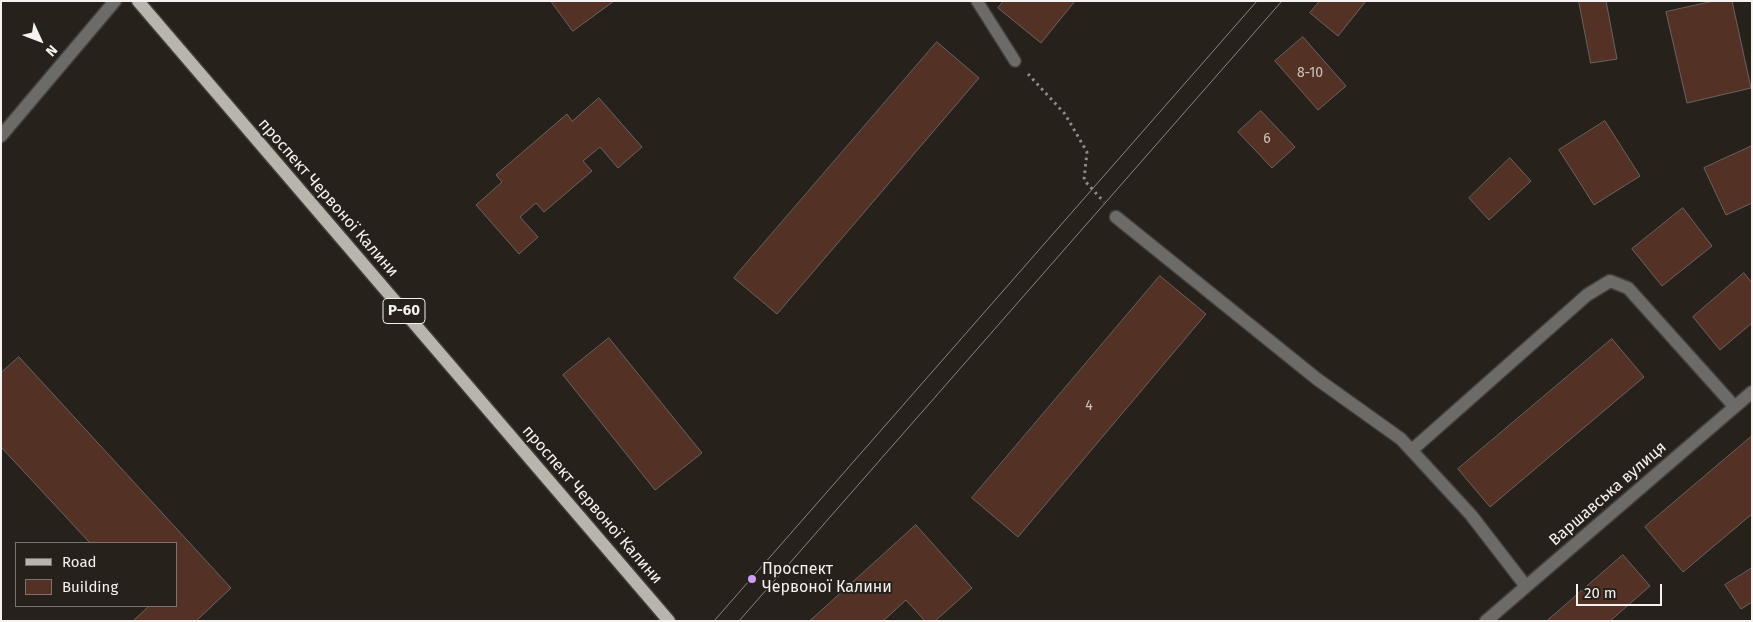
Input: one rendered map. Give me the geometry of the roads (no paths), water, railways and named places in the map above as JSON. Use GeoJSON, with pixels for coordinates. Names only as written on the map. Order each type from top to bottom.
{"type":"FeatureCollection","features":[{"type":"Feature","properties":{"kind":"main road","name":"проспект Червоної Калини"},"geometry":{"type":"LineString","coordinates":[[138,1],[669,621]]}},
{"type":"Feature","properties":{"kind":"street"},"geometry":{"type":"LineString","coordinates":[[1,136],[115,1]]}},
{"type":"Feature","properties":{"kind":"street"},"geometry":{"type":"LineString","coordinates":[[1116,216],[1317,379],[1401,439],[1471,515],[1525,585]]}},
{"type":"Feature","properties":{"kind":"street"},"geometry":{"type":"LineString","coordinates":[[1412,450],[1587,295],[1610,281],[1628,288],[1734,406]]}},
{"type":"Feature","properties":{"kind":"street","name":"Варшавська вулиця"},"geometry":{"type":"LineString","coordinates":[[1486,621],[1525,585],[1752,392]]}},
{"type":"Feature","properties":{"kind":"lane"},"geometry":{"type":"LineString","coordinates":[[977,1],[1015,61]]}},
{"type":"Feature","properties":{"kind":"tram line"},"geometry":{"type":"LineString","coordinates":[[714,621],[1257,1]]}},
{"type":"Feature","properties":{"kind":"tram line"},"geometry":{"type":"LineString","coordinates":[[739,621],[1282,1]]}},
{"type":"Feature","properties":{"kind":"place","name":"Проспект Червоної Калини"},"geometry":{"type":"Point","coordinates":[752,579]}}]}
